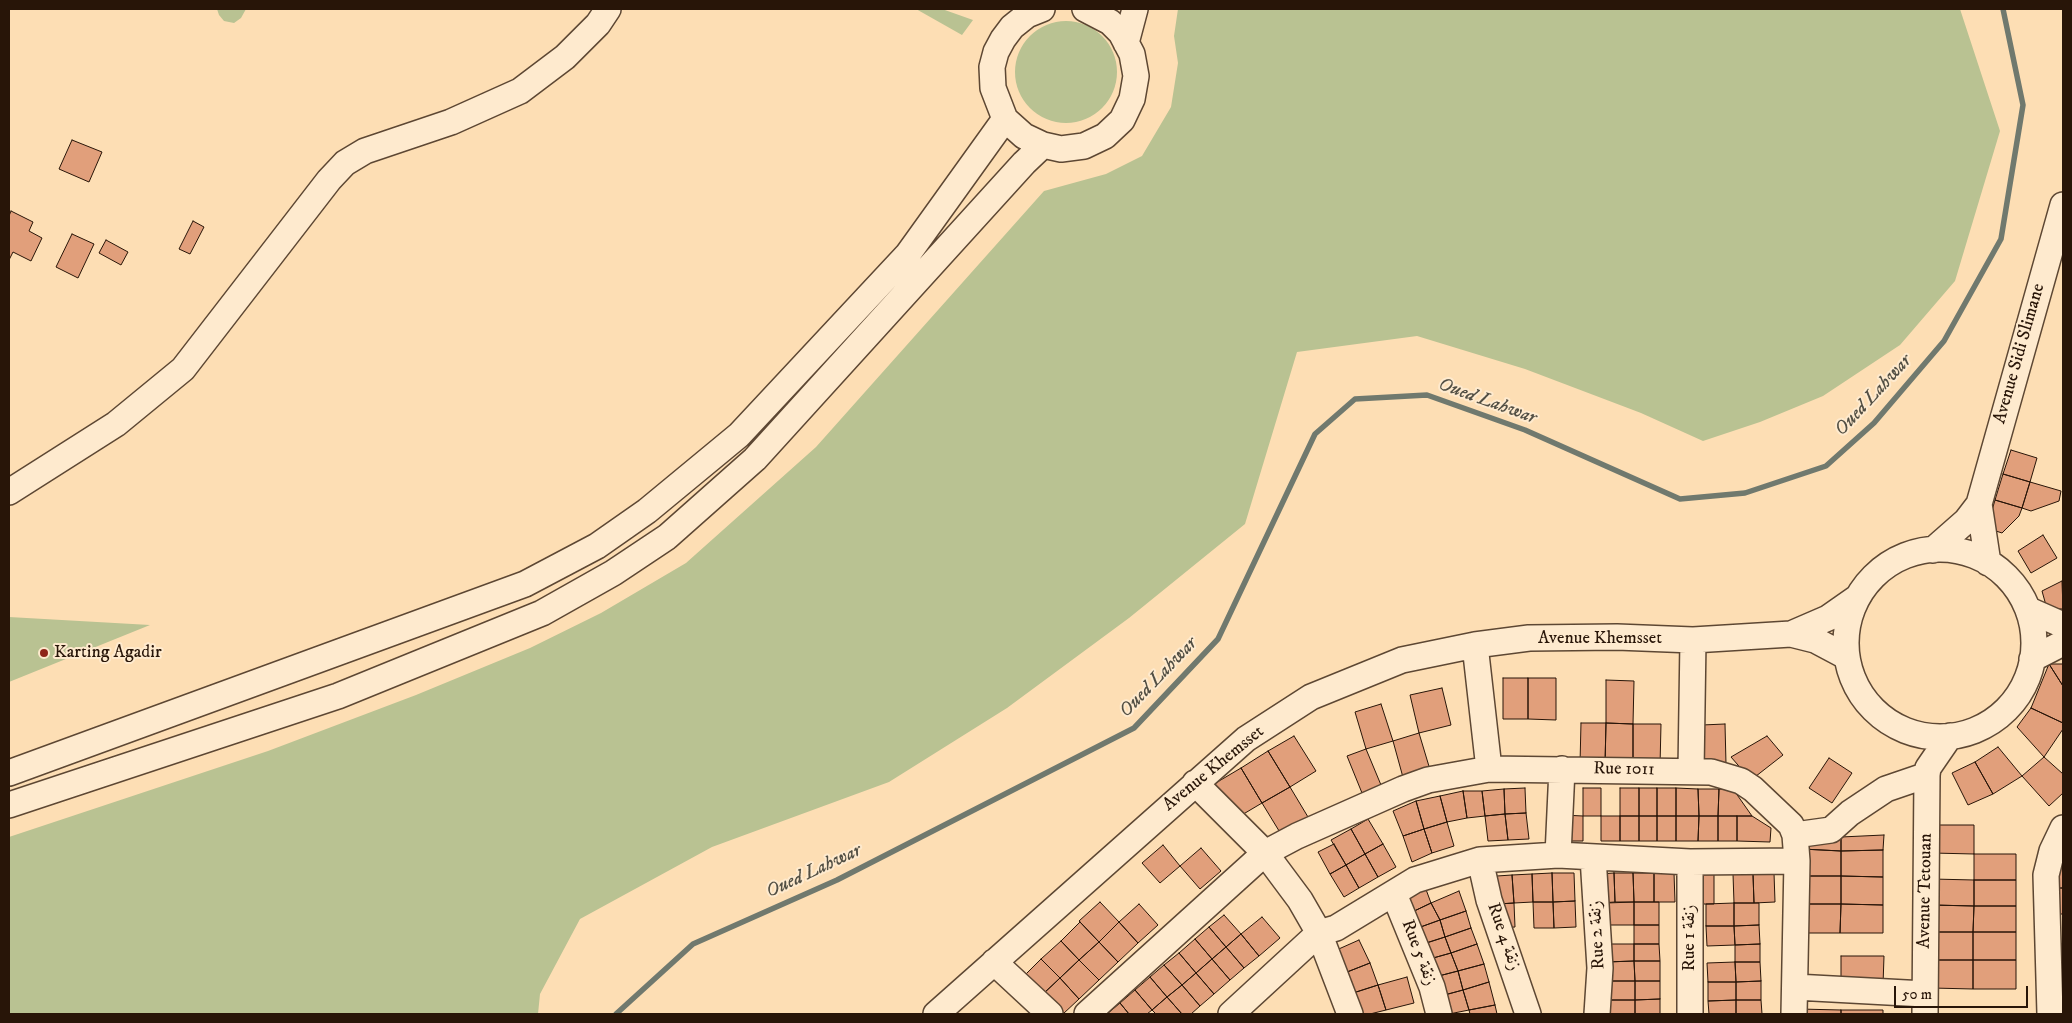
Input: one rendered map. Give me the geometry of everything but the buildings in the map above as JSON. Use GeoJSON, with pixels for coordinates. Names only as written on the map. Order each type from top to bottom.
{"type":"FeatureCollection","features":[{"type":"Feature","properties":{"kind":"street"},"geometry":{"type":"LineString","coordinates":[[9,492],[116,424],[183,369],[329,180],[346,163],[365,150],[451,122],[520,91],[565,57],[598,24],[608,9]]}},
{"type":"Feature","properties":{"kind":"street"},"geometry":{"type":"LineString","coordinates":[[1042,9],[1027,15],[1012,26],[996,52],[992,67],[993,88],[1005,119],[1024,136],[1043,146],[1061,148],[1084,146],[1105,136],[1122,120],[1132,99],[1136,76],[1132,54],[1126,43],[1110,22],[1085,9]]}},
{"type":"Feature","properties":{"kind":"street"},"geometry":{"type":"LineString","coordinates":[[1126,43],[1135,9]]}},
{"type":"Feature","properties":{"kind":"street"},"geometry":{"type":"LineString","coordinates":[[9,773],[155,722],[525,584],[597,546],[654,505],[738,435],[908,254],[1005,119]]}},
{"type":"Feature","properties":{"kind":"street"},"geometry":{"type":"LineString","coordinates":[[9,805],[338,696],[542,613],[613,573],[667,537],[754,459],[1011,177],[1043,146]]}},
{"type":"Feature","properties":{"kind":"street","name":"Avenue Sidi Slimane"},"geometry":{"type":"LineString","coordinates":[[1933,550],[1966,521],[1979,504],[2063,205]]}},
{"type":"Feature","properties":{"kind":"street","name":"Avenue Sidi Slimane"},"geometry":{"type":"LineString","coordinates":[[1979,504],[1988,562]]}},
{"type":"Feature","properties":{"kind":"street"},"geometry":{"type":"LineString","coordinates":[[1933,550],[1970,554],[1988,562],[1995,566],[2015,586],[2029,610],[2035,637],[2031,670],[2016,700],[1992,722],[1961,736],[1927,737],[1903,730],[1881,717],[1863,699],[1851,676],[1847,656],[1848,620],[1858,596],[1882,569],[1909,554],[1933,550]]}},
{"type":"Feature","properties":{"kind":"street","name":"Avenue Khemsset"},"geometry":{"type":"LineString","coordinates":[[1790,634],[1828,618],[1858,596]]}},
{"type":"Feature","properties":{"kind":"street"},"geometry":{"type":"LineString","coordinates":[[2029,610],[2063,625]]}},
{"type":"Feature","properties":{"kind":"street","name":"Avenue Khemsset"},"geometry":{"type":"LineString","coordinates":[[936,1014],[1246,739],[1311,697],[1402,660],[1475,645],[1539,638],[1617,637],[1693,640],[1790,634],[1815,640],[1847,656]]}},
{"type":"Feature","properties":{"kind":"street"},"geometry":{"type":"LineString","coordinates":[[1691,771],[1693,640]]}},
{"type":"Feature","properties":{"kind":"street"},"geometry":{"type":"LineString","coordinates":[[2032,659],[2063,642]]}},
{"type":"Feature","properties":{"kind":"street"},"geometry":{"type":"LineString","coordinates":[[1475,645],[1489,768]]}},
{"type":"Feature","properties":{"kind":"street","name":"Avenue Tetouan"},"geometry":{"type":"LineString","coordinates":[[1911,732],[1928,772],[1925,1004]]}},
{"type":"Feature","properties":{"kind":"street"},"geometry":{"type":"LineString","coordinates":[[1795,835],[1831,830],[1850,813],[1886,789],[1928,772],[1950,736]]}},
{"type":"Feature","properties":{"kind":"street","name":"Rue 1011"},"geometry":{"type":"LineString","coordinates":[[1086,1014],[1265,853],[1297,836],[1403,789],[1428,780],[1489,768],[1711,772],[1741,781],[1781,814],[1791,825],[1795,835],[1797,862],[1794,1014]]}},
{"type":"Feature","properties":{"kind":"street"},"geometry":{"type":"LineString","coordinates":[[1558,855],[1562,769]]}},
{"type":"Feature","properties":{"kind":"street"},"geometry":{"type":"LineString","coordinates":[[1195,783],[1265,853],[1300,900],[1319,933],[1350,1014]]}},
{"type":"Feature","properties":{"kind":"street"},"geometry":{"type":"LineString","coordinates":[[2050,1014],[2057,989],[2046,875],[2052,851],[2063,828]]}},
{"type":"Feature","properties":{"kind":"street"},"geometry":{"type":"LineString","coordinates":[[1243,1009],[1319,933],[1336,928],[1415,880],[1480,860],[1558,855],[1690,862],[1797,862]]}},
{"type":"Feature","properties":{"kind":"street","name":"Rue 2 زنقة"},"geometry":{"type":"LineString","coordinates":[[1593,856],[1600,968],[1597,1014]]}},
{"type":"Feature","properties":{"kind":"street","name":"Rue 4 زنقة"},"geometry":{"type":"LineString","coordinates":[[1480,860],[1489,900],[1528,1014]]}},
{"type":"Feature","properties":{"kind":"street","name":"Rue 1 زنقة"},"geometry":{"type":"LineString","coordinates":[[1690,862],[1690,1014]]}},
{"type":"Feature","properties":{"kind":"street","name":"Rue 5 زنقة"},"geometry":{"type":"LineString","coordinates":[[1394,894],[1432,987],[1439,1014]]}},
{"type":"Feature","properties":{"kind":"street"},"geometry":{"type":"LineString","coordinates":[[994,962],[1050,1014]]}},
{"type":"Feature","properties":{"kind":"street"},"geometry":{"type":"LineString","coordinates":[[1794,987],[1925,1004]]}},
{"type":"Feature","properties":{"kind":"green space"},"geometry":{"type":"Polygon","coordinates":[[[217,9],[246,9],[241,18],[234,23],[224,21],[217,9]]]}},
{"type":"Feature","properties":{"kind":"green space"},"geometry":{"type":"Polygon","coordinates":[[[916,9],[942,9],[973,20],[962,35],[916,9]]]}},
{"type":"Feature","properties":{"kind":"green space"},"geometry":{"type":"Polygon","coordinates":[[[1178,9],[1960,9],[2000,131],[1955,281],[1900,345],[1823,396],[1760,422],[1703,441],[1641,413],[1525,369],[1417,336],[1297,352],[1245,524],[1129,618],[1007,708],[889,782],[712,847],[580,919],[540,994],[538,1014],[9,1014],[9,837],[268,751],[416,695],[530,648],[601,613],[686,563],[816,447],[1044,191],[1106,174],[1142,156],[1171,107],[1178,63],[1174,36],[1178,9]]]}},
{"type":"Feature","properties":{"kind":"green space"},"geometry":{"type":"Polygon","coordinates":[[[1066,21],[1086,25],[1102,36],[1113,52],[1117,72],[1113,92],[1102,108],[1086,119],[1066,123],[1046,119],[1030,108],[1019,92],[1015,72],[1019,52],[1030,36],[1046,25],[1066,21]]]}},
{"type":"Feature","properties":{"kind":"green space","name":"Karting Agadir"},"geometry":{"type":"Polygon","coordinates":[[[9,617],[150,625],[9,682],[9,617]]]}},
{"type":"Feature","properties":{"kind":"waterway","name":"Oued Lahwar"},"geometry":{"type":"LineString","coordinates":[[616,1014],[693,944],[837,880],[1134,728],[1218,639],[1315,434],[1355,399],[1427,395],[1525,430],[1680,499],[1745,493],[1826,466],[1874,423],[1944,341],[2001,239],[2023,105],[2003,9]]}},
{"type":"Feature","properties":{"kind":"place","name":"Karting Agadir"},"geometry":{"type":"Point","coordinates":[44,653]}}]}
